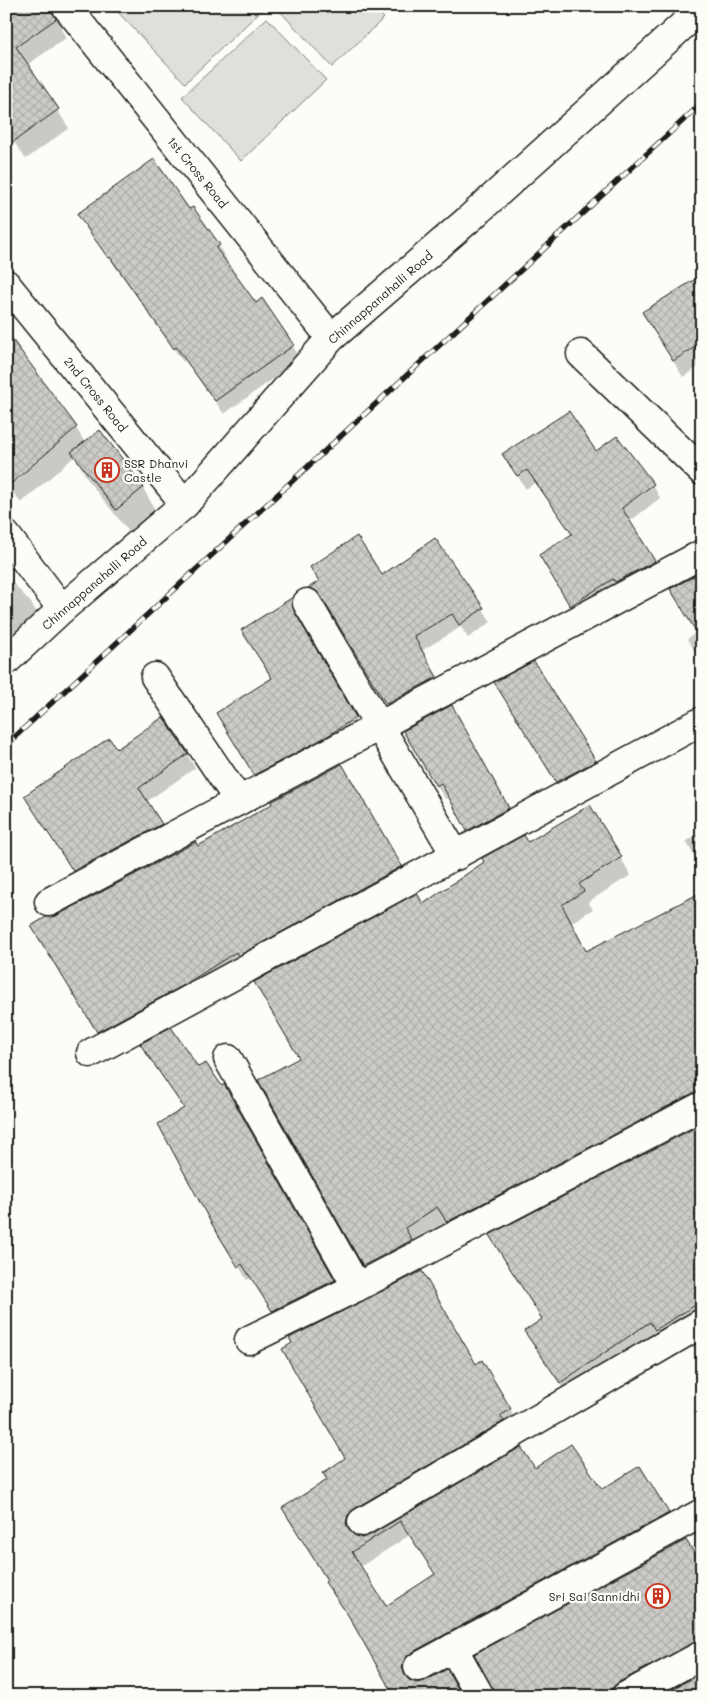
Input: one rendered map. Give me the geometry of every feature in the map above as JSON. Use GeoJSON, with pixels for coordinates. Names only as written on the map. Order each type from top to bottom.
{"type":"FeatureCollection","features":[{"type":"Feature","properties":{"kind":"street","name":"1st Cross Road"},"geometry":{"type":"LineString","coordinates":[[66,6],[331,338]]}},
{"type":"Feature","properties":{"kind":"street","name":"Chinnappanahalli Road"},"geometry":{"type":"LineString","coordinates":[[6,661],[62,609],[185,504],[331,338],[469,219],[702,8]]}},
{"type":"Feature","properties":{"kind":"street","name":"2nd Cross Road"},"geometry":{"type":"LineString","coordinates":[[6,284],[185,504]]}},
{"type":"Feature","properties":{"kind":"street"},"geometry":{"type":"LineString","coordinates":[[581,354],[702,471]]}},
{"type":"Feature","properties":{"kind":"street"},"geometry":{"type":"LineString","coordinates":[[6,535],[62,609]]}},
{"type":"Feature","properties":{"kind":"street"},"geometry":{"type":"LineString","coordinates":[[49,902],[702,554]]}},
{"type":"Feature","properties":{"kind":"street"},"geometry":{"type":"LineString","coordinates":[[307,603],[378,727],[456,856]]}},
{"type":"Feature","properties":{"kind":"street"},"geometry":{"type":"LineString","coordinates":[[155,677],[239,801]]}},
{"type":"Feature","properties":{"kind":"street"},"geometry":{"type":"LineString","coordinates":[[91,1053],[210,986],[456,856],[702,721]]}},
{"type":"Feature","properties":{"kind":"street"},"geometry":{"type":"LineString","coordinates":[[228,1059],[357,1287]]}},
{"type":"Feature","properties":{"kind":"street"},"geometry":{"type":"LineString","coordinates":[[249,1340],[357,1287],[702,1106]]}},
{"type":"Feature","properties":{"kind":"street"},"geometry":{"type":"LineString","coordinates":[[362,1522],[702,1324]]}},
{"type":"Feature","properties":{"kind":"street"},"geometry":{"type":"LineString","coordinates":[[418,1667],[702,1514]]}},
{"type":"Feature","properties":{"kind":"street"},"geometry":{"type":"LineString","coordinates":[[453,1648],[480,1696]]}},
{"type":"Feature","properties":{"kind":"street"},"geometry":{"type":"LineString","coordinates":[[626,1696],[702,1655]]}},
{"type":"Feature","properties":{"kind":"shaded area"},"geometry":{"type":"Polygon","coordinates":[[[117,6],[266,6],[185,83],[115,9],[117,6]]]}},
{"type":"Feature","properties":{"kind":"shaded area"},"geometry":{"type":"Polygon","coordinates":[[[282,6],[373,6],[384,18],[332,67],[278,9],[282,6]]]}},
{"type":"Feature","properties":{"kind":"shaded area"},"geometry":{"type":"Polygon","coordinates":[[[267,18],[326,80],[241,161],[182,97],[267,18]]]}},
{"type":"Feature","properties":{"kind":"building"},"geometry":{"type":"Polygon","coordinates":[[[6,6],[51,6],[56,19],[16,47],[59,109],[6,147],[6,6]]]}},
{"type":"Feature","properties":{"kind":"building"},"geometry":{"type":"Polygon","coordinates":[[[154,159],[189,209],[193,207],[220,245],[216,248],[256,303],[262,298],[294,345],[215,401],[176,347],[174,349],[110,257],[108,258],[77,214],[154,159]]]}},
{"type":"Feature","properties":{"kind":"building"},"geometry":{"type":"Polygon","coordinates":[[[702,275],[702,343],[673,361],[642,312],[702,275]]]}},
{"type":"Feature","properties":{"kind":"building"},"geometry":{"type":"Polygon","coordinates":[[[6,331],[77,427],[6,488],[6,331]]]}},
{"type":"Feature","properties":{"kind":"building"},"geometry":{"type":"Polygon","coordinates":[[[569,411],[596,451],[617,436],[654,484],[622,508],[655,561],[615,582],[613,579],[570,606],[539,555],[572,534],[527,470],[517,476],[502,454],[569,411]]]}},
{"type":"Feature","properties":{"kind":"building","name":"SSR Dhanvi Castle"},"geometry":{"type":"Polygon","coordinates":[[[100,430],[144,487],[116,510],[71,452],[100,430]]]}},
{"type":"Feature","properties":{"kind":"building"},"geometry":{"type":"Polygon","coordinates":[[[357,536],[382,575],[435,538],[484,608],[459,625],[452,614],[414,636],[437,677],[386,704],[320,595],[315,590],[308,588],[319,581],[310,567],[357,536]]]}},
{"type":"Feature","properties":{"kind":"building"},"geometry":{"type":"Polygon","coordinates":[[[702,572],[702,641],[670,589],[702,572]]]}},
{"type":"Feature","properties":{"kind":"building"},"geometry":{"type":"Polygon","coordinates":[[[293,597],[294,611],[356,717],[326,737],[254,775],[216,713],[272,678],[241,630],[293,597]]]}},
{"type":"Feature","properties":{"kind":"building"},"geometry":{"type":"Polygon","coordinates":[[[534,661],[596,761],[556,782],[494,682],[534,661]]]}},
{"type":"Feature","properties":{"kind":"building"},"geometry":{"type":"Polygon","coordinates":[[[452,705],[509,808],[467,831],[441,783],[436,786],[403,731],[452,705]]]}},
{"type":"Feature","properties":{"kind":"building"},"geometry":{"type":"Polygon","coordinates":[[[163,717],[188,754],[139,788],[162,824],[73,871],[24,796],[109,738],[117,749],[163,717]]]}},
{"type":"Feature","properties":{"kind":"building"},"geometry":{"type":"Polygon","coordinates":[[[342,764],[402,866],[238,956],[236,952],[184,985],[97,1032],[31,926],[46,917],[56,916],[196,842],[198,846],[272,804],[271,802],[342,764]]]}},
{"type":"Feature","properties":{"kind":"building"},"geometry":{"type":"Polygon","coordinates":[[[590,805],[622,857],[579,884],[584,891],[562,905],[586,951],[702,892],[702,1091],[695,1092],[447,1222],[437,1207],[405,1228],[412,1240],[363,1266],[258,1080],[299,1058],[254,982],[417,893],[423,904],[484,862],[482,858],[524,835],[528,842],[590,805]]]}},
{"type":"Feature","properties":{"kind":"building"},"geometry":{"type":"Polygon","coordinates":[[[171,1027],[198,1067],[206,1063],[222,1086],[224,1084],[335,1280],[272,1311],[242,1264],[238,1267],[210,1221],[158,1124],[184,1108],[140,1044],[171,1027]]]}},
{"type":"Feature","properties":{"kind":"building"},"geometry":{"type":"Polygon","coordinates":[[[702,1124],[702,1301],[655,1330],[650,1322],[560,1383],[524,1331],[542,1319],[489,1235],[702,1124]]]}},
{"type":"Feature","properties":{"kind":"building"},"geometry":{"type":"Polygon","coordinates":[[[422,1271],[476,1364],[482,1360],[511,1409],[500,1416],[504,1421],[354,1509],[348,1515],[346,1523],[354,1535],[362,1538],[370,1535],[521,1447],[535,1468],[571,1444],[602,1489],[640,1466],[669,1513],[405,1658],[402,1667],[409,1680],[417,1683],[425,1681],[447,1669],[462,1696],[394,1696],[348,1615],[325,1582],[327,1580],[282,1508],[327,1480],[323,1473],[345,1458],[282,1349],[292,1343],[289,1338],[422,1271]],[[400,1521],[352,1552],[386,1606],[435,1574],[400,1521]]]}},
{"type":"Feature","properties":{"kind":"building","name":"Sri Sai Sannidhi"},"geometry":{"type":"Polygon","coordinates":[[[686,1540],[702,1565],[702,1639],[619,1682],[612,1688],[610,1696],[496,1696],[474,1654],[686,1540]]]}},
{"type":"Feature","properties":{"kind":"building"},"geometry":{"type":"Polygon","coordinates":[[[702,1673],[702,1696],[659,1696],[702,1673]]]}},
{"type":"Feature","properties":{"kind":"railway"},"geometry":{"type":"LineString","coordinates":[[6,745],[702,103]]}},
{"type":"Feature","properties":{"kind":"place","name":"SSR Dhanvi Castle"},"geometry":{"type":"Point","coordinates":[107,470]}},
{"type":"Feature","properties":{"kind":"place","name":"Sri Sai Sannidhi"},"geometry":{"type":"Point","coordinates":[658,1596]}}]}
